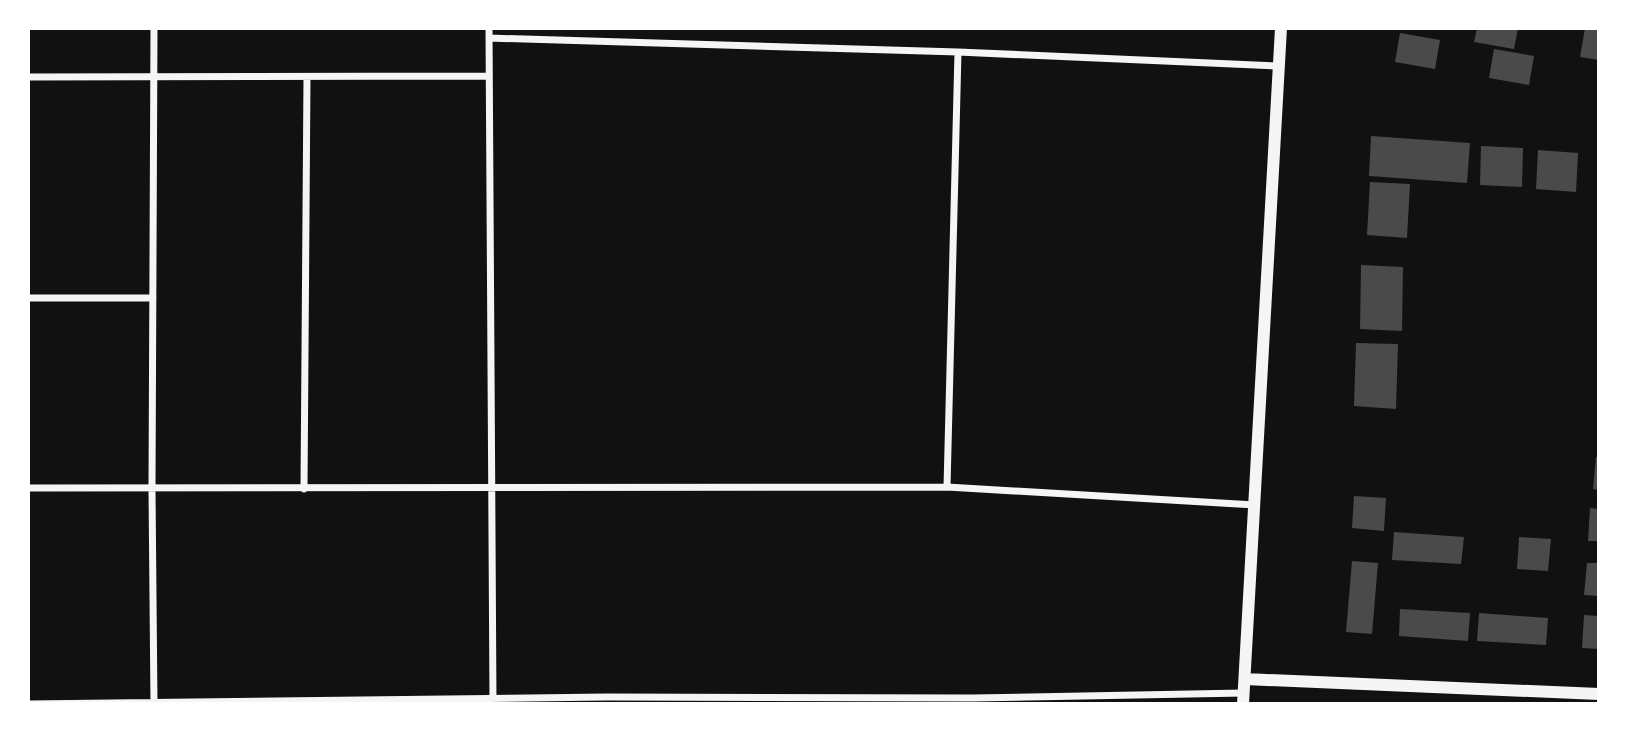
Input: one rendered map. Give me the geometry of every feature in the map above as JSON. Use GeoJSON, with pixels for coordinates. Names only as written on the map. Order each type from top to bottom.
{"type":"FeatureCollection","features":[{"type":"Feature","properties":{"kind":"street"},"geometry":{"type":"LineString","coordinates":[[154,28],[154,703]]}},
{"type":"Feature","properties":{"kind":"street"},"geometry":{"type":"LineString","coordinates":[[489,28],[493,702]]}},
{"type":"Feature","properties":{"kind":"street"},"geometry":{"type":"LineString","coordinates":[[28,704],[1243,699],[1281,28]]}},
{"type":"Feature","properties":{"kind":"street"},"geometry":{"type":"LineString","coordinates":[[489,38],[958,52],[1278,66]]}},
{"type":"Feature","properties":{"kind":"street"},"geometry":{"type":"LineString","coordinates":[[947,486],[958,52]]}},
{"type":"Feature","properties":{"kind":"street"},"geometry":{"type":"LineString","coordinates":[[28,77],[489,76]]}},
{"type":"Feature","properties":{"kind":"street"},"geometry":{"type":"LineString","coordinates":[[304,489],[307,77]]}},
{"type":"Feature","properties":{"kind":"street"},"geometry":{"type":"LineString","coordinates":[[28,298],[153,298]]}},
{"type":"Feature","properties":{"kind":"street"},"geometry":{"type":"LineString","coordinates":[[28,488],[947,486],[1255,505]]}},
{"type":"Feature","properties":{"kind":"street"},"geometry":{"type":"LineString","coordinates":[[1245,679],[1530,698],[1599,694]]}},
{"type":"Feature","properties":{"kind":"building"},"geometry":{"type":"Polygon","coordinates":[[[1477,28],[1518,28],[1514,49],[1474,42],[1477,28]]]}},
{"type":"Feature","properties":{"kind":"building"},"geometry":{"type":"Polygon","coordinates":[[[1585,28],[1599,28],[1599,60],[1580,57],[1585,28]]]}},
{"type":"Feature","properties":{"kind":"building"},"geometry":{"type":"Polygon","coordinates":[[[1400,33],[1440,40],[1435,69],[1395,62],[1400,33]]]}},
{"type":"Feature","properties":{"kind":"building"},"geometry":{"type":"Polygon","coordinates":[[[1494,49],[1534,56],[1529,85],[1489,78],[1494,49]]]}},
{"type":"Feature","properties":{"kind":"building"},"geometry":{"type":"Polygon","coordinates":[[[1371,136],[1470,143],[1467,183],[1369,176],[1371,136]]]}},
{"type":"Feature","properties":{"kind":"building"},"geometry":{"type":"Polygon","coordinates":[[[1481,146],[1523,148],[1522,187],[1480,185],[1481,146]]]}},
{"type":"Feature","properties":{"kind":"building"},"geometry":{"type":"Polygon","coordinates":[[[1538,150],[1578,153],[1576,192],[1536,189],[1538,150]]]}},
{"type":"Feature","properties":{"kind":"building"},"geometry":{"type":"Polygon","coordinates":[[[1370,182],[1410,184],[1407,238],[1367,235],[1370,182]]]}},
{"type":"Feature","properties":{"kind":"building"},"geometry":{"type":"Polygon","coordinates":[[[1361,265],[1403,267],[1402,331],[1360,329],[1361,265]]]}},
{"type":"Feature","properties":{"kind":"building"},"geometry":{"type":"Polygon","coordinates":[[[1356,343],[1398,344],[1396,409],[1354,406],[1356,343]]]}},
{"type":"Feature","properties":{"kind":"building"},"geometry":{"type":"Polygon","coordinates":[[[1596,457],[1599,457],[1599,490],[1593,489],[1596,457]]]}},
{"type":"Feature","properties":{"kind":"building"},"geometry":{"type":"Polygon","coordinates":[[[1354,496],[1386,498],[1384,531],[1352,528],[1354,496]]]}},
{"type":"Feature","properties":{"kind":"building"},"geometry":{"type":"Polygon","coordinates":[[[1590,508],[1599,509],[1599,541],[1588,541],[1590,508]]]}},
{"type":"Feature","properties":{"kind":"building"},"geometry":{"type":"Polygon","coordinates":[[[1394,532],[1464,537],[1461,564],[1392,560],[1394,532]]]}},
{"type":"Feature","properties":{"kind":"building"},"geometry":{"type":"Polygon","coordinates":[[[1519,537],[1551,539],[1548,571],[1517,569],[1519,537]]]}},
{"type":"Feature","properties":{"kind":"building"},"geometry":{"type":"Polygon","coordinates":[[[1352,561],[1378,563],[1372,634],[1346,632],[1352,561]]]}},
{"type":"Feature","properties":{"kind":"building"},"geometry":{"type":"Polygon","coordinates":[[[1587,563],[1599,563],[1599,596],[1584,595],[1587,563]]]}},
{"type":"Feature","properties":{"kind":"building"},"geometry":{"type":"Polygon","coordinates":[[[1400,609],[1470,613],[1468,641],[1399,636],[1400,609]]]}},
{"type":"Feature","properties":{"kind":"building"},"geometry":{"type":"Polygon","coordinates":[[[1479,613],[1548,618],[1546,645],[1477,641],[1479,613]]]}},
{"type":"Feature","properties":{"kind":"building"},"geometry":{"type":"Polygon","coordinates":[[[1584,615],[1599,616],[1599,649],[1582,648],[1584,615]]]}}]}
